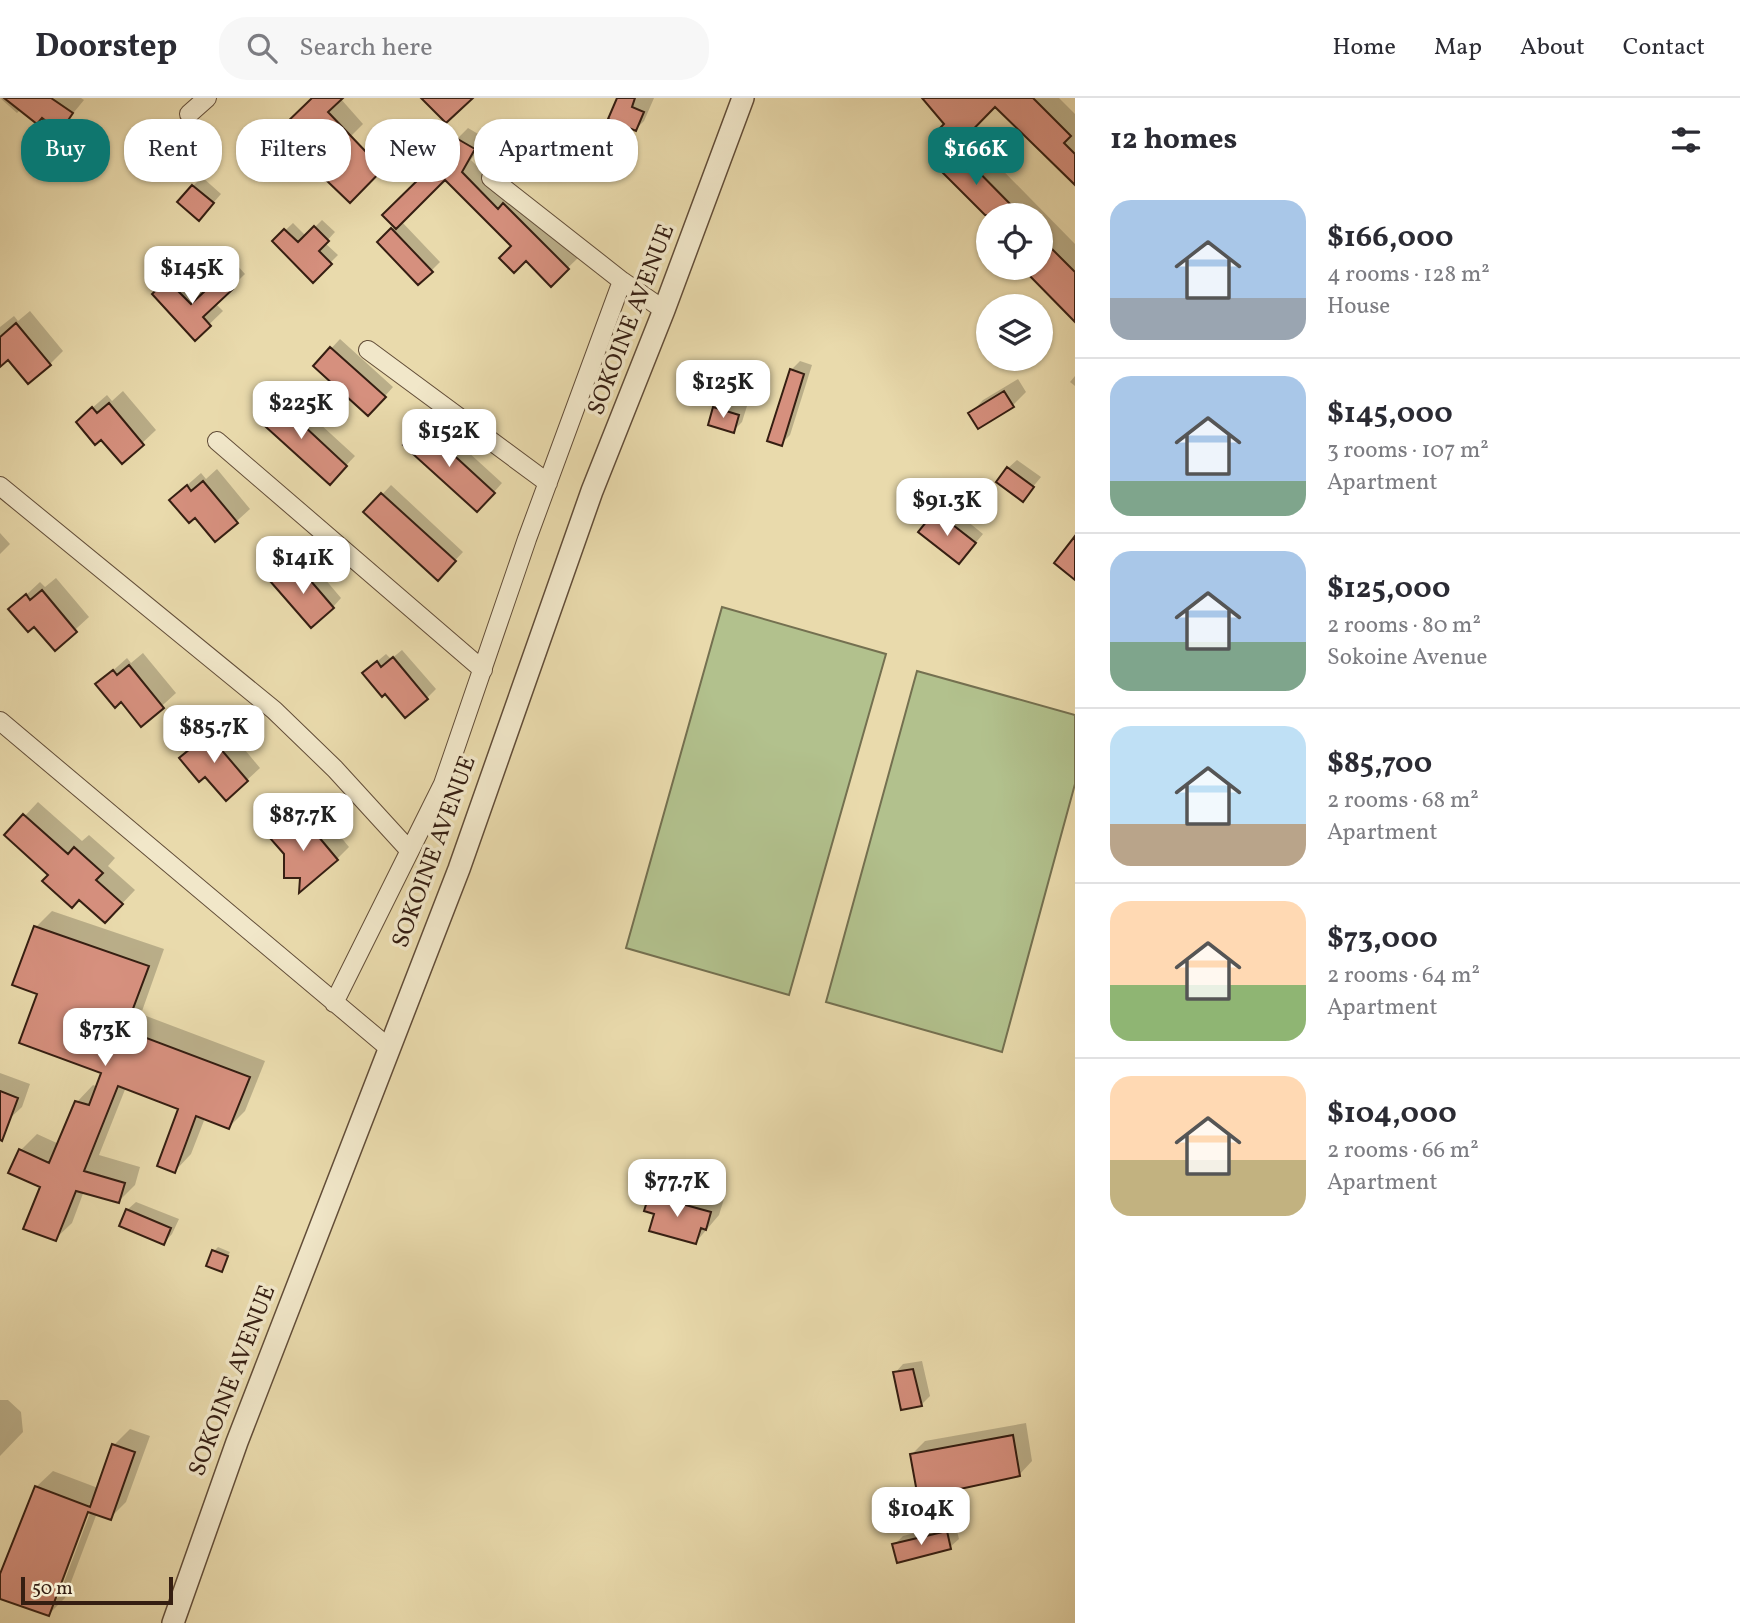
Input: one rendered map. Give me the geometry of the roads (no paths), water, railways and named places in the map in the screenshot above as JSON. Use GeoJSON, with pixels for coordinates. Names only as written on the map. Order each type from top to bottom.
{"type":"FeatureCollection","features":[{"type":"Feature","properties":{"kind":"street"},"geometry":{"type":"LineString","coordinates":[[189,114],[207,98]]}},
{"type":"Feature","properties":{"kind":"street","name":"SOKOINE AVENUE"},"geometry":{"type":"LineString","coordinates":[[173,1623],[237,1442],[459,869],[592,491],[664,310],[743,98]]}},
{"type":"Feature","properties":{"kind":"street"},"geometry":{"type":"LineString","coordinates":[[496,182],[622,281],[664,310]]}},
{"type":"Feature","properties":{"kind":"street"},"geometry":{"type":"LineString","coordinates":[[334,1003],[443,784],[622,281]]}},
{"type":"Feature","properties":{"kind":"street"},"geometry":{"type":"LineString","coordinates":[[368,350],[548,483]]}},
{"type":"Feature","properties":{"kind":"street"},"geometry":{"type":"LineString","coordinates":[[217,441],[483,670]]}},
{"type":"Feature","properties":{"kind":"street"},"geometry":{"type":"LineString","coordinates":[[0,486],[274,710],[335,769],[410,850]]}},
{"type":"Feature","properties":{"kind":"street"},"geometry":{"type":"LineString","coordinates":[[0,721],[389,1048]]}}]}
